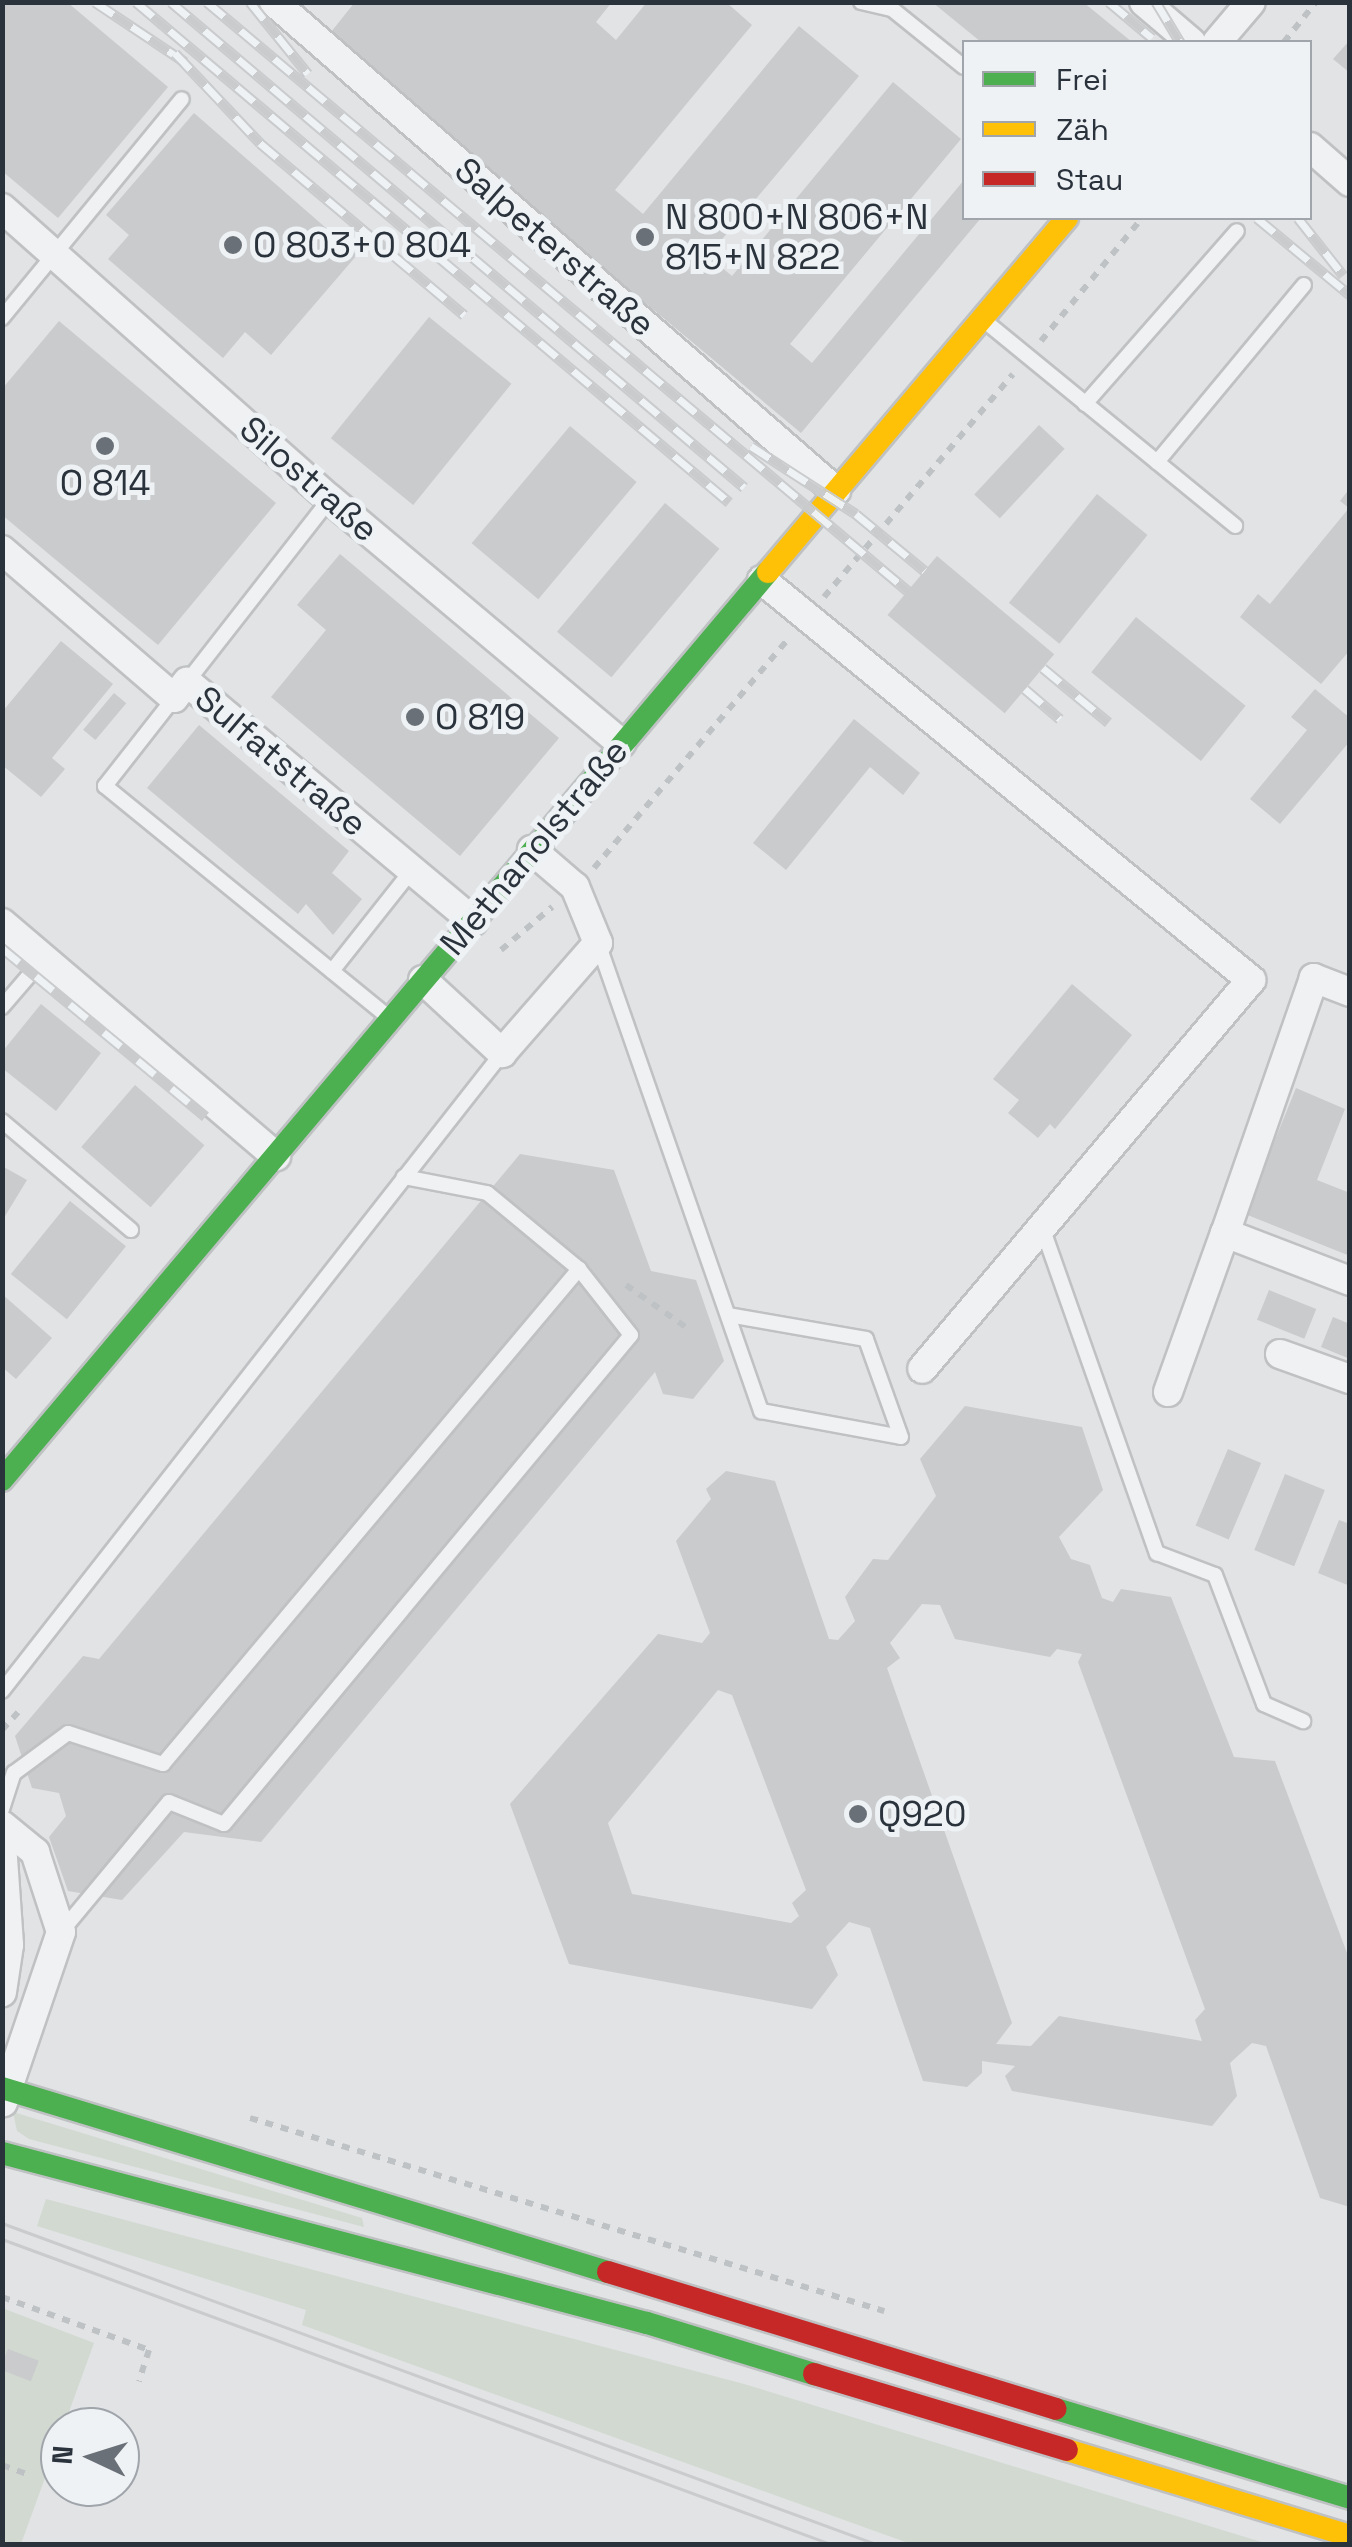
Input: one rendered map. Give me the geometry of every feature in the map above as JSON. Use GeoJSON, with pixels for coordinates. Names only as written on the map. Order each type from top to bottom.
{"type":"FeatureCollection","features":[{"type":"Feature","properties":{"kind":"main road","name":"Methanolstraße"},"geometry":{"type":"LineString","coordinates":[[2,1480],[12,1449],[276,1156],[1065,220]]}},
{"type":"Feature","properties":{"kind":"main road"},"geometry":{"type":"LineString","coordinates":[[5,2094],[1350,2498]]}},
{"type":"Feature","properties":{"kind":"main road"},"geometry":{"type":"LineString","coordinates":[[2,2153],[646,2323],[1350,2536]]}},
{"type":"Feature","properties":{"kind":"street","name":"Salpeterstraße"},"geometry":{"type":"LineString","coordinates":[[274,2],[836,490]]}},
{"type":"Feature","properties":{"kind":"street"},"geometry":{"type":"LineString","coordinates":[[1144,2],[1189,40]]}},
{"type":"Feature","properties":{"kind":"street"},"geometry":{"type":"LineString","coordinates":[[1218,40],[1251,2]]}},
{"type":"Feature","properties":{"kind":"street"},"geometry":{"type":"LineString","coordinates":[[1312,150],[1350,182]]}},
{"type":"Feature","properties":{"kind":"street","name":"Silostraße"},"geometry":{"type":"LineString","coordinates":[[2,208],[330,500],[622,743]]}},
{"type":"Feature","properties":{"kind":"street","name":"Sulfatstraße"},"geometry":{"type":"LineString","coordinates":[[2,550],[473,920]]}},
{"type":"Feature","properties":{"kind":"street"},"geometry":{"type":"LineString","coordinates":[[762,580],[1251,980],[922,1369]]}},
{"type":"Feature","properties":{"kind":"street"},"geometry":{"type":"LineString","coordinates":[[422,980],[502,1053],[598,942],[575,888],[532,850]]}},
{"type":"Feature","properties":{"kind":"street"},"geometry":{"type":"LineString","coordinates":[[2,923],[276,1156]]}},
{"type":"Feature","properties":{"kind":"street"},"geometry":{"type":"LineString","coordinates":[[1168,1392],[1314,978],[1350,992]]}},
{"type":"Feature","properties":{"kind":"street"},"geometry":{"type":"LineString","coordinates":[[1226,1232],[1350,1281]]}},
{"type":"Feature","properties":{"kind":"street"},"geometry":{"type":"LineString","coordinates":[[1280,1354],[1350,1379]]}},
{"type":"Feature","properties":{"kind":"street"},"geometry":{"type":"LineString","coordinates":[[2,1825],[35,1852],[61,1932],[5,2094]]}},
{"type":"Feature","properties":{"kind":"street"},"geometry":{"type":"LineString","coordinates":[[2,1844],[8,1944],[2,1992]]}},
{"type":"Feature","properties":{"kind":"lane"},"geometry":{"type":"LineString","coordinates":[[861,2],[894,6],[962,65]]}},
{"type":"Feature","properties":{"kind":"lane"},"geometry":{"type":"LineString","coordinates":[[2,318],[182,99]]}},
{"type":"Feature","properties":{"kind":"lane"},"geometry":{"type":"LineString","coordinates":[[1086,404],[1237,232]]}},
{"type":"Feature","properties":{"kind":"lane"},"geometry":{"type":"LineString","coordinates":[[1157,462],[1304,286]]}},
{"type":"Feature","properties":{"kind":"lane"},"geometry":{"type":"LineString","coordinates":[[982,319],[1235,526]]}},
{"type":"Feature","properties":{"kind":"lane"},"geometry":{"type":"LineString","coordinates":[[330,500],[105,786],[391,1020]]}},
{"type":"Feature","properties":{"kind":"lane"},"geometry":{"type":"LineString","coordinates":[[332,971],[412,870]]}},
{"type":"Feature","properties":{"kind":"lane"},"geometry":{"type":"LineString","coordinates":[[598,942],[761,1411],[901,1438],[866,1339],[729,1315]]}},
{"type":"Feature","properties":{"kind":"lane"},"geometry":{"type":"LineString","coordinates":[[2,1007],[44,958]]}},
{"type":"Feature","properties":{"kind":"lane"},"geometry":{"type":"LineString","coordinates":[[2,1692],[502,1053]]}},
{"type":"Feature","properties":{"kind":"lane"},"geometry":{"type":"LineString","coordinates":[[2,1121],[131,1230]]}},
{"type":"Feature","properties":{"kind":"lane"},"geometry":{"type":"LineString","coordinates":[[61,1932],[170,1802],[224,1824],[631,1335],[579,1269],[488,1194],[404,1177]]}},
{"type":"Feature","properties":{"kind":"lane"},"geometry":{"type":"LineString","coordinates":[[1043,1230],[1157,1553],[1215,1574],[1264,1704],[1302,1721]]}},
{"type":"Feature","properties":{"kind":"lane"},"geometry":{"type":"LineString","coordinates":[[2,1809],[14,1773],[68,1733],[163,1764],[579,1269]]}},
{"type":"Feature","properties":{"kind":"path"},"geometry":{"type":"LineString","coordinates":[[1286,40],[1316,2]]}},
{"type":"Feature","properties":{"kind":"path"},"geometry":{"type":"LineString","coordinates":[[487,962],[575,888],[1140,220]]}},
{"type":"Feature","properties":{"kind":"path"},"geometry":{"type":"LineString","coordinates":[[2,2298],[148,2350],[140,2381]]}},
{"type":"Feature","properties":{"kind":"path"},"geometry":{"type":"LineString","coordinates":[[2,2465],[27,2474]]}},
{"type":"Feature","properties":{"kind":"shaded area"},"geometry":{"type":"Polygon","coordinates":[[[13,2112],[362,2218],[364,2227],[29,2139],[17,2131],[13,2112]]]}},
{"type":"Feature","properties":{"kind":"shaded area"},"geometry":{"type":"Polygon","coordinates":[[[46,2199],[744,2384],[1268,2544],[911,2544],[302,2325],[306,2310],[37,2226],[46,2199]]]}},
{"type":"Feature","properties":{"kind":"shaded area"},"geometry":{"type":"Polygon","coordinates":[[[2,2308],[94,2343],[71,2407],[40,2407],[40,2492],[21,2544],[3,2544],[2,2308]]]}},
{"type":"Feature","properties":{"kind":"building"},"geometry":{"type":"Polygon","coordinates":[[[2,2],[67,2],[168,87],[58,218],[2,171],[2,2]]]}},
{"type":"Feature","properties":{"kind":"building","name":"N 800+N 806+N 815+N 822"},"geometry":{"type":"Polygon","coordinates":[[[355,2],[612,2],[596,22],[616,40],[647,2],[726,2],[752,25],[615,190],[643,214],[799,26],[859,76],[708,256],[732,276],[893,82],[961,139],[790,344],[812,363],[962,182],[962,220],[979,220],[801,433],[327,37],[355,2]]]}},
{"type":"Feature","properties":{"kind":"building"},"geometry":{"type":"Polygon","coordinates":[[[932,2],[1083,2],[1130,40],[979,40],[932,2]]]}},
{"type":"Feature","properties":{"kind":"building"},"geometry":{"type":"Polygon","coordinates":[[[1350,40],[1350,73],[1333,59],[1350,40]]]}},
{"type":"Feature","properties":{"kind":"building","name":"O 803+O 804"},"geometry":{"type":"Polygon","coordinates":[[[194,113],[357,255],[271,355],[245,332],[223,358],[108,259],[129,235],[106,215],[194,113]]]}},
{"type":"Feature","properties":{"kind":"building"},"geometry":{"type":"Polygon","coordinates":[[[429,317],[511,384],[413,505],[331,438],[429,317]]]}},
{"type":"Feature","properties":{"kind":"building","name":"O 814"},"geometry":{"type":"Polygon","coordinates":[[[59,321],[276,503],[158,645],[2,515],[2,389],[59,321]]]}},
{"type":"Feature","properties":{"kind":"building"},"geometry":{"type":"Polygon","coordinates":[[[1039,425],[1065,449],[1000,518],[974,494],[1039,425]]]}},
{"type":"Feature","properties":{"kind":"building"},"geometry":{"type":"Polygon","coordinates":[[[570,426],[637,482],[538,599],[472,543],[570,426]]]}},
{"type":"Feature","properties":{"kind":"building"},"geometry":{"type":"Polygon","coordinates":[[[1350,488],[1350,650],[1321,684],[1240,617],[1258,594],[1270,604],[1349,508],[1340,501],[1350,488]]]}},
{"type":"Feature","properties":{"kind":"building"},"geometry":{"type":"Polygon","coordinates":[[[1097,494],[1148,535],[1059,644],[1009,603],[1097,494]]]}},
{"type":"Feature","properties":{"kind":"building"},"geometry":{"type":"Polygon","coordinates":[[[665,503],[719,549],[611,677],[557,632],[665,503]]]}},
{"type":"Feature","properties":{"kind":"building","name":"O 819"},"geometry":{"type":"Polygon","coordinates":[[[340,554],[559,738],[460,856],[271,697],[326,630],[297,605],[340,554]]]}},
{"type":"Feature","properties":{"kind":"building"},"geometry":{"type":"Polygon","coordinates":[[[937,556],[1054,654],[1005,713],[888,615],[937,556]]]}},
{"type":"Feature","properties":{"kind":"building"},"geometry":{"type":"Polygon","coordinates":[[[1136,617],[1246,706],[1201,761],[1091,672],[1136,617]]]}},
{"type":"Feature","properties":{"kind":"building"},"geometry":{"type":"Polygon","coordinates":[[[61,641],[113,684],[52,758],[65,769],[41,797],[2,765],[2,712],[61,641]]]}},
{"type":"Feature","properties":{"kind":"building"},"geometry":{"type":"Polygon","coordinates":[[[1315,689],[1350,718],[1350,741],[1280,824],[1250,799],[1307,730],[1291,717],[1315,689]]]}},
{"type":"Feature","properties":{"kind":"building"},"geometry":{"type":"Polygon","coordinates":[[[114,693],[126,703],[95,740],[83,730],[114,693]]]}},
{"type":"Feature","properties":{"kind":"building"},"geometry":{"type":"Polygon","coordinates":[[[854,719],[920,773],[903,795],[870,767],[786,870],[753,843],[854,719]]]}},
{"type":"Feature","properties":{"kind":"building"},"geometry":{"type":"Polygon","coordinates":[[[199,725],[349,851],[332,873],[362,899],[333,935],[306,904],[298,914],[147,788],[199,725]]]}},
{"type":"Feature","properties":{"kind":"building"},"geometry":{"type":"Polygon","coordinates":[[[1072,984],[1132,1035],[1055,1129],[1050,1124],[1038,1138],[1008,1113],[1019,1100],[993,1079],[1072,984]]]}},
{"type":"Feature","properties":{"kind":"building"},"geometry":{"type":"Polygon","coordinates":[[[41,1004],[101,1053],[56,1111],[2,1068],[2,1052],[41,1004]]]}},
{"type":"Feature","properties":{"kind":"building"},"geometry":{"type":"Polygon","coordinates":[[[135,1085],[204,1145],[151,1207],[81,1147],[135,1085]]]}},
{"type":"Feature","properties":{"kind":"building"},"geometry":{"type":"Polygon","coordinates":[[[1296,1088],[1345,1109],[1317,1180],[1350,1193],[1350,1256],[1245,1214],[1296,1088]]]}},
{"type":"Feature","properties":{"kind":"building"},"geometry":{"type":"Polygon","coordinates":[[[520,1154],[614,1170],[651,1271],[696,1280],[724,1361],[693,1399],[663,1394],[655,1372],[261,1842],[184,1832],[122,1900],[68,1891],[49,1837],[66,1816],[59,1793],[32,1788],[15,1736],[83,1656],[99,1659],[520,1154]]]}},
{"type":"Feature","properties":{"kind":"building"},"geometry":{"type":"Polygon","coordinates":[[[2,1166],[27,1180],[2,1221],[2,1166]]]}},
{"type":"Feature","properties":{"kind":"building"},"geometry":{"type":"Polygon","coordinates":[[[70,1201],[126,1246],[67,1319],[11,1274],[70,1201]]]}},
{"type":"Feature","properties":{"kind":"building"},"geometry":{"type":"Polygon","coordinates":[[[1269,1290],[1316,1309],[1304,1339],[1257,1320],[1269,1290]]]}},
{"type":"Feature","properties":{"kind":"building"},"geometry":{"type":"Polygon","coordinates":[[[2,1294],[52,1338],[16,1379],[2,1367],[2,1294]]]}},
{"type":"Feature","properties":{"kind":"building"},"geometry":{"type":"Polygon","coordinates":[[[1333,1317],[1350,1324],[1350,1359],[1321,1347],[1333,1317]]]}},
{"type":"Feature","properties":{"kind":"building","name":"Q920"},"geometry":{"type":"Polygon","coordinates":[[[965,1406],[1082,1427],[1103,1490],[1059,1537],[1071,1559],[1090,1565],[1102,1598],[1113,1602],[1121,1589],[1171,1597],[1234,1757],[1275,1761],[1350,1961],[1350,2207],[1320,2198],[1266,2046],[1252,2043],[1230,2063],[1237,2096],[1212,2126],[1012,2091],[1005,2076],[1015,2066],[982,2061],[982,2073],[967,2087],[923,2081],[870,1928],[849,1922],[826,1947],[838,1975],[812,2009],[569,1964],[510,1804],[658,1634],[702,1643],[710,1633],[676,1541],[711,1499],[706,1489],[726,1471],[775,1481],[829,1639],[838,1640],[855,1621],[845,1597],[873,1559],[888,1560],[936,1496],[920,1459],[965,1406]],[[922,1604],[890,1643],[900,1658],[887,1668],[1012,2023],[996,2044],[1031,2046],[1059,2016],[1202,2041],[1195,2020],[1205,2009],[1078,1662],[1082,1654],[1057,1649],[1050,1657],[955,1639],[940,1605],[922,1604]],[[718,1690],[608,1823],[632,1894],[791,1923],[799,1916],[792,1903],[806,1890],[732,1695],[718,1690]]]}},
{"type":"Feature","properties":{"kind":"building"},"geometry":{"type":"Polygon","coordinates":[[[1228,1449],[1261,1463],[1229,1539],[1196,1525],[1228,1449]]]}},
{"type":"Feature","properties":{"kind":"building"},"geometry":{"type":"Polygon","coordinates":[[[1285,1474],[1325,1490],[1294,1566],[1254,1550],[1285,1474]]]}},
{"type":"Feature","properties":{"kind":"building"},"geometry":{"type":"Polygon","coordinates":[[[1339,1520],[1350,1524],[1350,1586],[1318,1573],[1339,1520]]]}},
{"type":"Feature","properties":{"kind":"building"},"geometry":{"type":"Polygon","coordinates":[[[8,2349],[39,2361],[31,2381],[2,2370],[8,2349]]]}},
{"type":"Feature","properties":{"kind":"tram line"},"geometry":{"type":"LineString","coordinates":[[2,2223],[876,2544]]}},
{"type":"Feature","properties":{"kind":"tram line"},"geometry":{"type":"LineString","coordinates":[[2,2239],[831,2544]]}},
{"type":"Feature","properties":{"kind":"railway"},"geometry":{"type":"LineString","coordinates":[[95,2],[185,62]]}},
{"type":"Feature","properties":{"kind":"railway"},"geometry":{"type":"LineString","coordinates":[[136,2],[729,502]]}},
{"type":"Feature","properties":{"kind":"railway"},"geometry":{"type":"LineString","coordinates":[[171,2],[744,487]]}},
{"type":"Feature","properties":{"kind":"railway"},"geometry":{"type":"LineString","coordinates":[[207,2],[908,591]]}},
{"type":"Feature","properties":{"kind":"railway"},"geometry":{"type":"LineString","coordinates":[[250,2],[308,74]]}},
{"type":"Feature","properties":{"kind":"railway"},"geometry":{"type":"LineString","coordinates":[[1109,2],[1152,38]]}},
{"type":"Feature","properties":{"kind":"railway"},"geometry":{"type":"LineString","coordinates":[[1156,2],[1179,40]]}},
{"type":"Feature","properties":{"kind":"railway"},"geometry":{"type":"LineString","coordinates":[[175,53],[260,143],[464,315]]}},
{"type":"Feature","properties":{"kind":"railway"},"geometry":{"type":"LineString","coordinates":[[1259,220],[1350,295]]}},
{"type":"Feature","properties":{"kind":"railway"},"geometry":{"type":"LineString","coordinates":[[1300,220],[1343,275]]}},
{"type":"Feature","properties":{"kind":"railway"},"geometry":{"type":"LineString","coordinates":[[751,446],[856,514],[925,571]]}},
{"type":"Feature","properties":{"kind":"railway"},"geometry":{"type":"LineString","coordinates":[[1043,668],[1108,722]]}},
{"type":"Feature","properties":{"kind":"railway"},"geometry":{"type":"LineString","coordinates":[[1025,689],[1060,719]]}},
{"type":"Feature","properties":{"kind":"railway"},"geometry":{"type":"LineString","coordinates":[[2,948],[205,1116]]}},
{"type":"Feature","properties":{"kind":"traffic: fast"},"geometry":{"type":"LineString","coordinates":[[2,1480],[768,572]]}},
{"type":"Feature","properties":{"kind":"traffic: fast"},"geometry":{"type":"LineString","coordinates":[[2,2088],[608,2272]]}},
{"type":"Feature","properties":{"kind":"traffic: fast"},"geometry":{"type":"LineString","coordinates":[[2,2153],[647,2323],[814,2374]]}},
{"type":"Feature","properties":{"kind":"traffic: fast"},"geometry":{"type":"LineString","coordinates":[[1056,2409],[1350,2498]]}},
{"type":"Feature","properties":{"kind":"traffic: slow"},"geometry":{"type":"LineString","coordinates":[[768,572],[1065,220]]}},
{"type":"Feature","properties":{"kind":"traffic: slow"},"geometry":{"type":"LineString","coordinates":[[1067,2450],[1350,2536]]}},
{"type":"Feature","properties":{"kind":"traffic: jam"},"geometry":{"type":"LineString","coordinates":[[608,2272],[1056,2409]]}},
{"type":"Feature","properties":{"kind":"traffic: jam"},"geometry":{"type":"LineString","coordinates":[[814,2374],[1067,2450]]}},
{"type":"Feature","properties":{"kind":"place","name":"N 800+N 806+N 815+N 822"},"geometry":{"type":"Point","coordinates":[645,237]}},
{"type":"Feature","properties":{"kind":"place","name":"O 803+O 804"},"geometry":{"type":"Point","coordinates":[233,245]}},
{"type":"Feature","properties":{"kind":"place","name":"O 814"},"geometry":{"type":"Point","coordinates":[105,446]}},
{"type":"Feature","properties":{"kind":"place","name":"O 819"},"geometry":{"type":"Point","coordinates":[415,717]}},
{"type":"Feature","properties":{"kind":"place","name":"Q920"},"geometry":{"type":"Point","coordinates":[858,1814]}}]}
